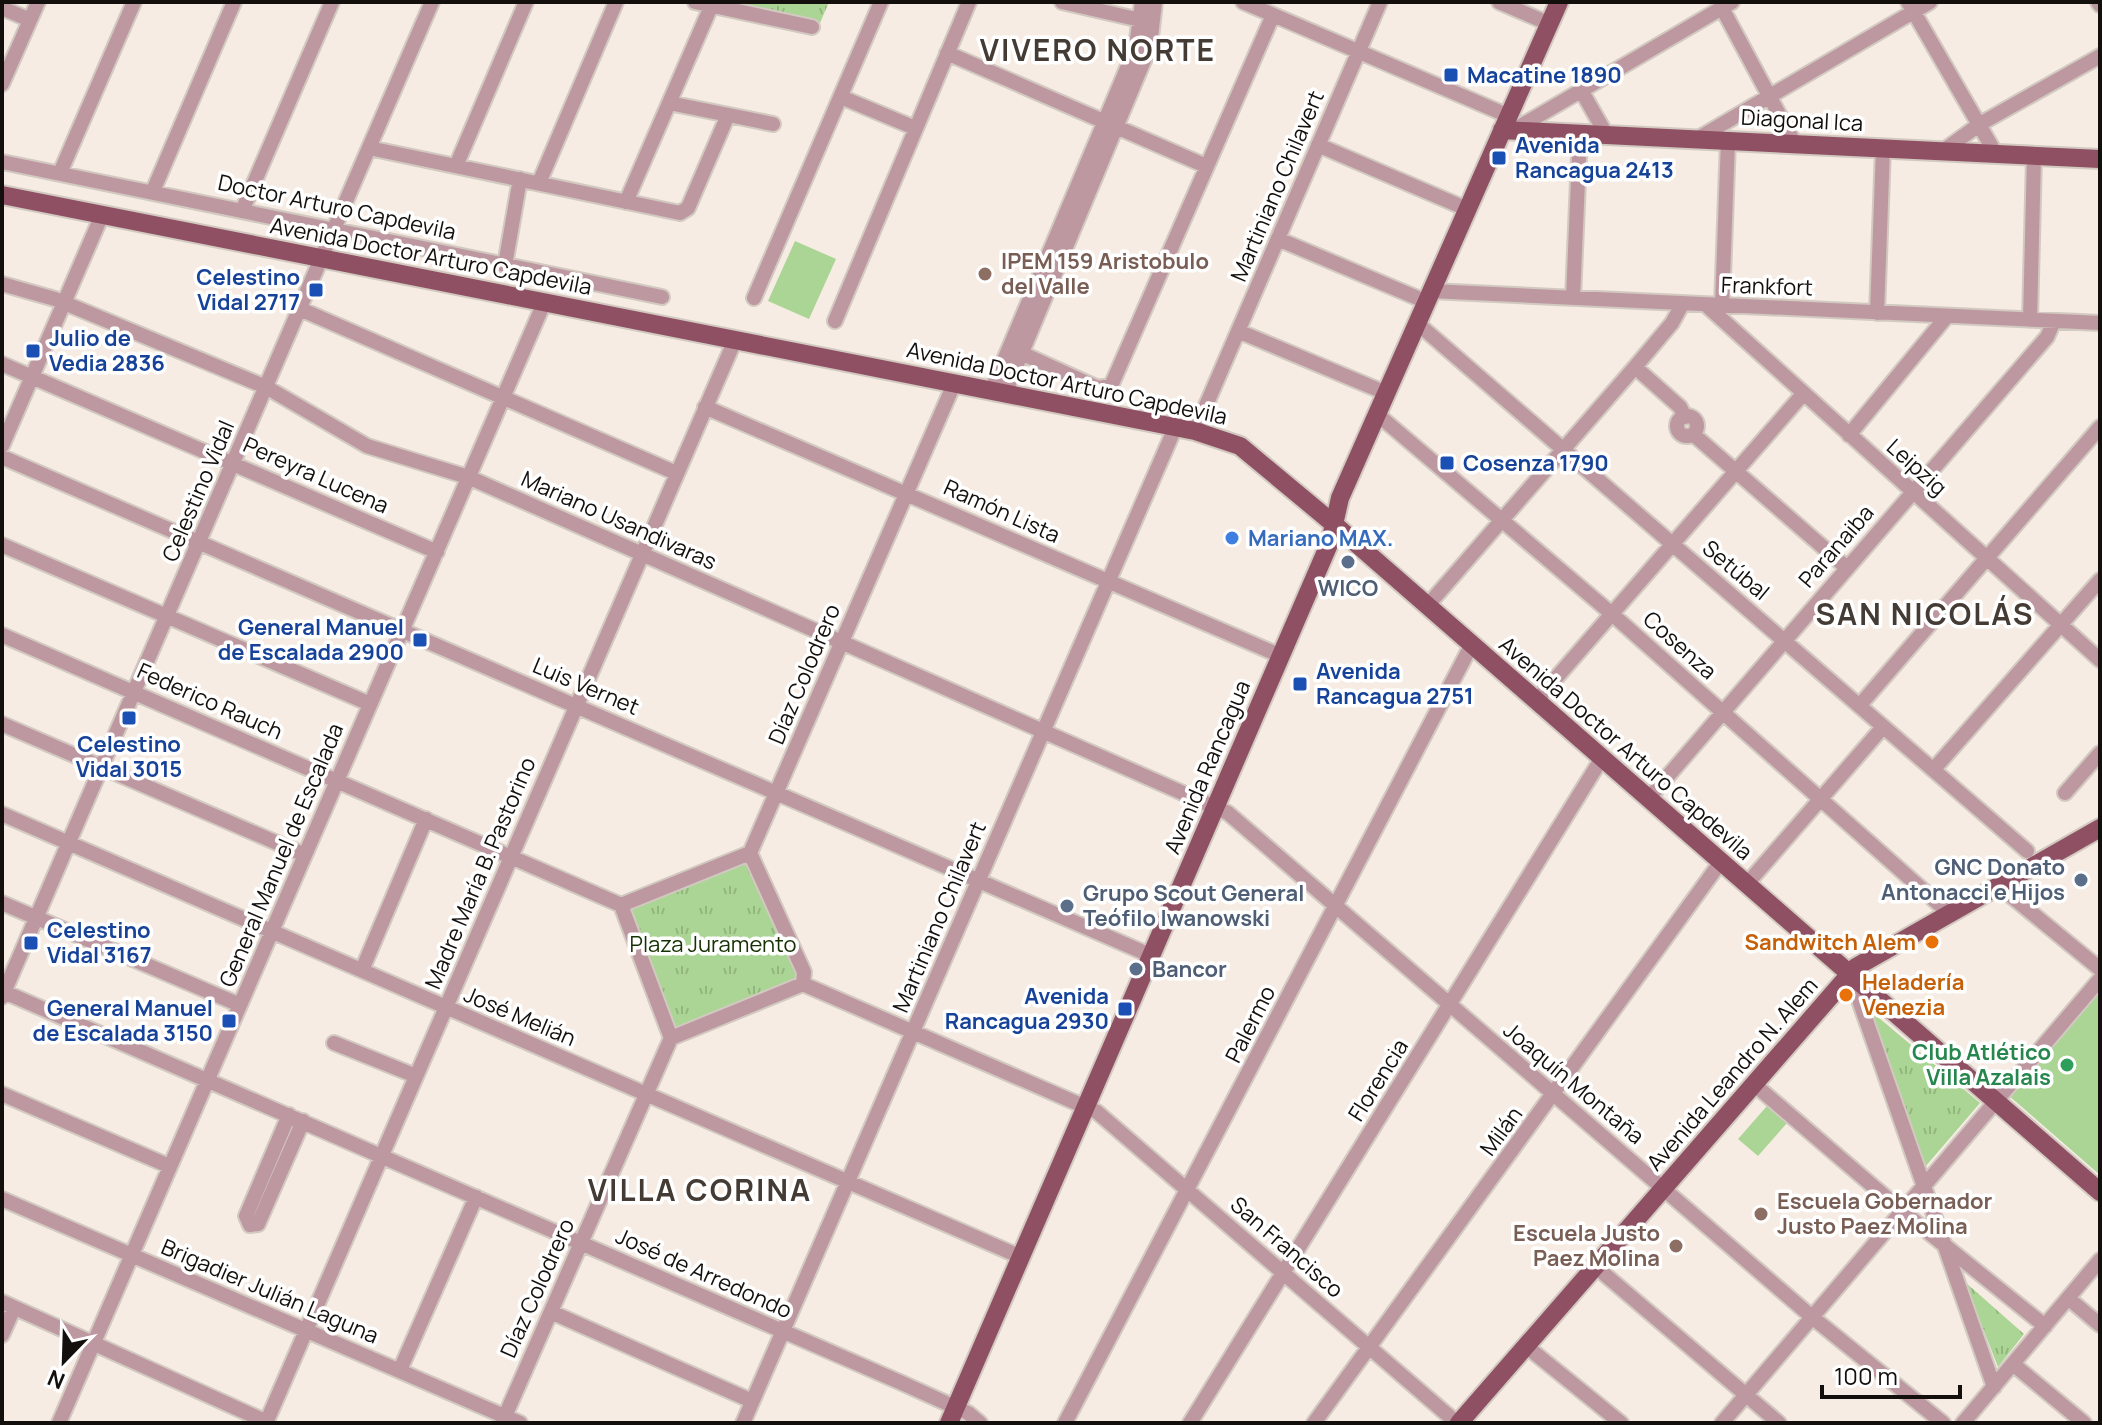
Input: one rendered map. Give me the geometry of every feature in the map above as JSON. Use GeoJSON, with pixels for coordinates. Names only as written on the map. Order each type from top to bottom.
{"type":"FeatureCollection","features":[{"type":"Feature","properties":{"kind":"main road","name":"Avenida Rancagua"},"geometry":{"type":"LineString","coordinates":[[953,1415],[1281,656],[1335,525],[1340,498],[1467,209],[1509,125],[1559,2]]}},
{"type":"Feature","properties":{"kind":"main road","name":"Diagonal Ica"},"geometry":{"type":"LineString","coordinates":[[1509,125],[1580,133],[2100,159]]}},
{"type":"Feature","properties":{"kind":"main road","name":"Avenida Doctor Arturo Capdevila"},"geometry":{"type":"LineString","coordinates":[[2,195],[1195,431],[1240,446],[1428,605],[2100,1192]]}},
{"type":"Feature","properties":{"kind":"main road","name":"Avenida Leandro N. Alem"},"geometry":{"type":"LineString","coordinates":[[1458,1423],[1755,1085],[1854,978],[1947,916],[2100,828]]}},
{"type":"Feature","properties":{"kind":"street"},"geometry":{"type":"LineString","coordinates":[[2,84],[38,2]]}},
{"type":"Feature","properties":{"kind":"street"},"geometry":{"type":"LineString","coordinates":[[60,173],[134,2]]}},
{"type":"Feature","properties":{"kind":"street"},"geometry":{"type":"LineString","coordinates":[[153,191],[234,2]]}},
{"type":"Feature","properties":{"kind":"street"},"geometry":{"type":"LineString","coordinates":[[242,211],[332,2]]}},
{"type":"Feature","properties":{"kind":"street","name":"Celestino Vidal"},"geometry":{"type":"LineString","coordinates":[[3,993],[432,2]]}},
{"type":"Feature","properties":{"kind":"street"},"geometry":{"type":"LineString","coordinates":[[456,166],[526,2]]}},
{"type":"Feature","properties":{"kind":"street"},"geometry":{"type":"LineString","coordinates":[[539,183],[616,2]]}},
{"type":"Feature","properties":{"kind":"street"},"geometry":{"type":"LineString","coordinates":[[695,2],[714,3],[812,27]]}},
{"type":"Feature","properties":{"kind":"street"},"geometry":{"type":"LineString","coordinates":[[754,298],[881,2]]}},
{"type":"Feature","properties":{"kind":"street"},"geometry":{"type":"LineString","coordinates":[[835,321],[969,2]]}},
{"type":"Feature","properties":{"kind":"street"},"geometry":{"type":"LineString","coordinates":[[1062,2],[1147,21]]}},
{"type":"Feature","properties":{"kind":"street"},"geometry":{"type":"LineString","coordinates":[[998,392],[1109,124],[1148,53],[1147,21],[1142,2]]}},
{"type":"Feature","properties":{"kind":"street"},"geometry":{"type":"LineString","coordinates":[[1147,21],[1155,2]]}},
{"type":"Feature","properties":{"kind":"street"},"geometry":{"type":"LineString","coordinates":[[1243,2],[1358,52],[1509,125],[1581,90],[1721,6],[1795,144]]}},
{"type":"Feature","properties":{"kind":"street","name":"Martiniano Chilavert"},"geometry":{"type":"LineString","coordinates":[[1195,431],[1380,2]]}},
{"type":"Feature","properties":{"kind":"street"},"geometry":{"type":"LineString","coordinates":[[1499,2],[1550,24]]}},
{"type":"Feature","properties":{"kind":"street"},"geometry":{"type":"LineString","coordinates":[[1697,139],[1911,7],[1930,2]]}},
{"type":"Feature","properties":{"kind":"street"},"geometry":{"type":"LineString","coordinates":[[626,202],[714,3]]}},
{"type":"Feature","properties":{"kind":"street"},"geometry":{"type":"LineString","coordinates":[[1911,7],[1996,154]]}},
{"type":"Feature","properties":{"kind":"street"},"geometry":{"type":"LineString","coordinates":[[2,8],[30,20]]}},
{"type":"Feature","properties":{"kind":"street"},"geometry":{"type":"LineString","coordinates":[[1015,350],[1098,388],[1107,388],[1113,382],[1273,15]]}},
{"type":"Feature","properties":{"kind":"street"},"geometry":{"type":"LineString","coordinates":[[947,53],[1206,166]]}},
{"type":"Feature","properties":{"kind":"street"},"geometry":{"type":"LineString","coordinates":[[1943,151],[1980,124],[2100,56]]}},
{"type":"Feature","properties":{"kind":"street"},"geometry":{"type":"LineString","coordinates":[[1581,90],[1606,134]]}},
{"type":"Feature","properties":{"kind":"street"},"geometry":{"type":"LineString","coordinates":[[841,97],[915,128]]}},
{"type":"Feature","properties":{"kind":"street"},"geometry":{"type":"LineString","coordinates":[[669,103],[773,124]]}},
{"type":"Feature","properties":{"kind":"street"},"geometry":{"type":"LineString","coordinates":[[369,148],[626,202],[685,211],[728,115]]}},
{"type":"Feature","properties":{"kind":"street"},"geometry":{"type":"LineString","coordinates":[[1573,298],[1580,133]]}},
{"type":"Feature","properties":{"kind":"street"},"geometry":{"type":"LineString","coordinates":[[1722,305],[1728,140]]}},
{"type":"Feature","properties":{"kind":"street"},"geometry":{"type":"LineString","coordinates":[[1318,145],[1467,209]]}},
{"type":"Feature","properties":{"kind":"street"},"geometry":{"type":"LineString","coordinates":[[1877,313],[1883,148]]}},
{"type":"Feature","properties":{"kind":"street"},"geometry":{"type":"LineString","coordinates":[[2030,320],[2034,156]]}},
{"type":"Feature","properties":{"kind":"street","name":"Doctor Arturo Capdevila"},"geometry":{"type":"LineString","coordinates":[[2,162],[662,297]]}},
{"type":"Feature","properties":{"kind":"street"},"geometry":{"type":"LineString","coordinates":[[505,265],[520,179]]}},
{"type":"Feature","properties":{"kind":"street"},"geometry":{"type":"LineString","coordinates":[[2,446],[102,215]]}},
{"type":"Feature","properties":{"kind":"street"},"geometry":{"type":"LineString","coordinates":[[1278,239],[1429,296]]}},
{"type":"Feature","properties":{"kind":"street","name":"Mariano Usandivaras"},"geometry":{"type":"LineString","coordinates":[[2,284],[65,303],[266,387],[367,446],[468,477],[841,644],[1216,806]]}},
{"type":"Feature","properties":{"kind":"street","name":"Frankfort"},"geometry":{"type":"LineString","coordinates":[[1429,296],[1573,298],[2100,323]]}},
{"type":"Feature","properties":{"kind":"street","name":"General Manuel de Escalada"},"geometry":{"type":"LineString","coordinates":[[59,1423],[544,303]]}},
{"type":"Feature","properties":{"kind":"street"},"geometry":{"type":"LineString","coordinates":[[1428,605],[1635,367],[1672,323],[1683,303]]}},
{"type":"Feature","properties":{"kind":"street","name":"Leipzig"},"geometry":{"type":"LineString","coordinates":[[1706,305],[2100,660]]}},
{"type":"Feature","properties":{"kind":"street"},"geometry":{"type":"LineString","coordinates":[[300,309],[676,473]]}},
{"type":"Feature","properties":{"kind":"street"},"geometry":{"type":"LineString","coordinates":[[1849,435],[1947,316]]}},
{"type":"Feature","properties":{"kind":"street","name":"Paranaiba"},"geometry":{"type":"LineString","coordinates":[[1649,798],[2047,337],[2054,321]]}},
{"type":"Feature","properties":{"kind":"street","name":"Setúbal"},"geometry":{"type":"LineString","coordinates":[[1417,323],[2027,851]]}},
{"type":"Feature","properties":{"kind":"street"},"geometry":{"type":"LineString","coordinates":[[1238,331],[1386,393]]}},
{"type":"Feature","properties":{"kind":"street","name":"Madre María B. Pastorino"},"geometry":{"type":"LineString","coordinates":[[267,1422],[735,340]]}},
{"type":"Feature","properties":{"kind":"street","name":"Pereyra Lucena"},"geometry":{"type":"LineString","coordinates":[[2,364],[437,552]]}},
{"type":"Feature","properties":{"kind":"street"},"geometry":{"type":"LineString","coordinates":[[1635,367],[1680,407],[1685,417],[1678,422],[1679,431],[1684,435],[1693,434],[1847,568]]}},
{"type":"Feature","properties":{"kind":"street","name":"Díaz Colodrero"},"geometry":{"type":"LineString","coordinates":[[750,853],[954,384]]}},
{"type":"Feature","properties":{"kind":"street"},"geometry":{"type":"LineString","coordinates":[[1537,700],[1803,394]]}},
{"type":"Feature","properties":{"kind":"street","name":"Ramón Lista"},"geometry":{"type":"LineString","coordinates":[[705,407],[1281,656]]}},
{"type":"Feature","properties":{"kind":"street","name":"Cosenza"},"geometry":{"type":"LineString","coordinates":[[1377,414],[1612,614],[1941,906],[1947,916]]}},
{"type":"Feature","properties":{"kind":"street"},"geometry":{"type":"LineString","coordinates":[[1860,705],[1986,558],[2094,445],[2100,427]]}},
{"type":"Feature","properties":{"kind":"street","name":"Martiniano Chilavert"},"geometry":{"type":"LineString","coordinates":[[743,1423],[1175,428]]}},
{"type":"Feature","properties":{"kind":"street","name":"Luis Vernet"},"geometry":{"type":"LineString","coordinates":[[2,457],[1152,956]]}},
{"type":"Feature","properties":{"kind":"street"},"geometry":{"type":"LineString","coordinates":[[2,545],[370,704]]}},
{"type":"Feature","properties":{"kind":"street"},"geometry":{"type":"LineString","coordinates":[[1934,769],[2100,580]]}},
{"type":"Feature","properties":{"kind":"street","name":"Federico Rauch"},"geometry":{"type":"LineString","coordinates":[[2,635],[621,905]]}},
{"type":"Feature","properties":{"kind":"street","name":"Palermo"},"geometry":{"type":"LineString","coordinates":[[1065,1423],[1472,644]]}},
{"type":"Feature","properties":{"kind":"street"},"geometry":{"type":"LineString","coordinates":[[2,724],[305,855]]}},
{"type":"Feature","properties":{"kind":"street"},"geometry":{"type":"LineString","coordinates":[[1746,885],[1883,727]]}},
{"type":"Feature","properties":{"kind":"street"},"geometry":{"type":"LineString","coordinates":[[2065,793],[2100,753]]}},
{"type":"Feature","properties":{"kind":"street","name":"Florencia"},"geometry":{"type":"LineString","coordinates":[[1190,1423],[1602,758]]}},
{"type":"Feature","properties":{"kind":"street","name":"Joaquín Montaña"},"geometry":{"type":"LineString","coordinates":[[1216,806],[1812,1317],[1943,1423]]}},
{"type":"Feature","properties":{"kind":"street","name":"José Melián"},"geometry":{"type":"LineString","coordinates":[[2,814],[1021,1257]]}},
{"type":"Feature","properties":{"kind":"street"},"geometry":{"type":"LineString","coordinates":[[362,970],[426,819]]}},
{"type":"Feature","properties":{"kind":"street"},"geometry":{"type":"LineString","coordinates":[[803,984],[804,972],[750,853],[621,905],[671,1038],[803,984],[1087,1106]]}},
{"type":"Feature","properties":{"kind":"street","name":"Milán"},"geometry":{"type":"LineString","coordinates":[[1314,1423],[1720,863]]}},
{"type":"Feature","properties":{"kind":"street"},"geometry":{"type":"LineString","coordinates":[[1999,886],[2100,969]]}},
{"type":"Feature","properties":{"kind":"street"},"geometry":{"type":"LineString","coordinates":[[2,903],[240,1005]]}},
{"type":"Feature","properties":{"kind":"street"},"geometry":{"type":"LineString","coordinates":[[1854,978],[1922,1188],[1994,1387]]}},
{"type":"Feature","properties":{"kind":"street"},"geometry":{"type":"LineString","coordinates":[[1722,1423],[2100,979]]}},
{"type":"Feature","properties":{"kind":"street","name":"José de Arredondo"},"geometry":{"type":"LineString","coordinates":[[3,993],[382,1155],[783,1332],[953,1415],[980,1423]]}},
{"type":"Feature","properties":{"kind":"street","name":"Díaz Colodrero"},"geometry":{"type":"LineString","coordinates":[[503,1420],[671,1038]]}},
{"type":"Feature","properties":{"kind":"street"},"geometry":{"type":"LineString","coordinates":[[334,1043],[416,1076]]}},
{"type":"Feature","properties":{"kind":"street"},"geometry":{"type":"LineString","coordinates":[[1755,1085],[1902,1211],[2045,1326]]}},
{"type":"Feature","properties":{"kind":"street"},"geometry":{"type":"LineString","coordinates":[[2,1094],[169,1166]]}},
{"type":"Feature","properties":{"kind":"street","name":"San Francisco"},"geometry":{"type":"LineString","coordinates":[[1087,1106],[1458,1423]]}},
{"type":"Feature","properties":{"kind":"street"},"geometry":{"type":"LineString","coordinates":[[296,1118],[258,1224],[250,1225],[246,1216],[296,1118]]}},
{"type":"Feature","properties":{"kind":"street"},"geometry":{"type":"LineString","coordinates":[[400,1370],[476,1197]]}},
{"type":"Feature","properties":{"kind":"street","name":"Brigadier Julián Laguna"},"geometry":{"type":"LineString","coordinates":[[2,1199],[400,1370],[503,1420],[520,1423]]}},
{"type":"Feature","properties":{"kind":"street"},"geometry":{"type":"LineString","coordinates":[[1963,1423],[2100,1260]]}},
{"type":"Feature","properties":{"kind":"street"},"geometry":{"type":"LineString","coordinates":[[1596,1267],[1779,1423]]}},
{"type":"Feature","properties":{"kind":"street"},"geometry":{"type":"LineString","coordinates":[[2068,1298],[2100,1325]]}},
{"type":"Feature","properties":{"kind":"street"},"geometry":{"type":"LineString","coordinates":[[2,1335],[8,1305],[267,1422]]}},
{"type":"Feature","properties":{"kind":"street"},"geometry":{"type":"LineString","coordinates":[[551,1312],[752,1401]]}},
{"type":"Feature","properties":{"kind":"street"},"geometry":{"type":"LineString","coordinates":[[1526,1346],[1621,1423]]}},
{"type":"Feature","properties":{"kind":"street"},"geometry":{"type":"LineString","coordinates":[[2013,1364],[2084,1423]]}},
{"type":"Feature","properties":{"kind":"green space"},"geometry":{"type":"Polygon","coordinates":[[[744,2],[829,2],[820,23],[735,5],[744,2]]]}},
{"type":"Feature","properties":{"kind":"green space"},"geometry":{"type":"Polygon","coordinates":[[[795,241],[836,259],[809,319],[768,301],[795,241]]]}},
{"type":"Feature","properties":{"kind":"green space","name":"Plaza Juramento"},"geometry":{"type":"Polygon","coordinates":[[[744,852],[803,984],[678,1037],[621,905],[744,852]]]}},
{"type":"Feature","properties":{"kind":"green space","name":"Club Atlético Villa Azalais"},"geometry":{"type":"Polygon","coordinates":[[[2100,990],[2100,1175],[2008,1095],[2100,990]]]}},
{"type":"Feature","properties":{"kind":"green space"},"geometry":{"type":"Polygon","coordinates":[[[1872,1012],[1980,1103],[1925,1167],[1872,1012]]]}},
{"type":"Feature","properties":{"kind":"green space"},"geometry":{"type":"Polygon","coordinates":[[[1767,1106],[1787,1123],[1758,1156],[1738,1139],[1767,1106]]]}},
{"type":"Feature","properties":{"kind":"green space"},"geometry":{"type":"Polygon","coordinates":[[[1965,1282],[2024,1334],[1998,1367],[1965,1282]]]}},
{"type":"Feature","properties":{"kind":"place","name":"Macatine 1890"},"geometry":{"type":"Point","coordinates":[1451,75]}},
{"type":"Feature","properties":{"kind":"place","name":"Avenida Rancagua 2413"},"geometry":{"type":"Point","coordinates":[1499,158]}},
{"type":"Feature","properties":{"kind":"place","name":"IPEM 159 Aristobulo del Valle"},"geometry":{"type":"Point","coordinates":[985,274]}},
{"type":"Feature","properties":{"kind":"place","name":"Celestino Vidal 2717"},"geometry":{"type":"Point","coordinates":[316,290]}},
{"type":"Feature","properties":{"kind":"place","name":"Julio de Vedia 2836"},"geometry":{"type":"Point","coordinates":[33,351]}},
{"type":"Feature","properties":{"kind":"place","name":"Cosenza 1790"},"geometry":{"type":"Point","coordinates":[1447,463]}},
{"type":"Feature","properties":{"kind":"place","name":"Mariano MAX."},"geometry":{"type":"Point","coordinates":[1232,538]}},
{"type":"Feature","properties":{"kind":"place","name":"WICO"},"geometry":{"type":"Point","coordinates":[1348,562]}},
{"type":"Feature","properties":{"kind":"place","name":"General Manuel de Escalada 2900"},"geometry":{"type":"Point","coordinates":[420,640]}},
{"type":"Feature","properties":{"kind":"place","name":"Avenida Rancagua 2751"},"geometry":{"type":"Point","coordinates":[1300,684]}},
{"type":"Feature","properties":{"kind":"place","name":"Celestino Vidal 3015"},"geometry":{"type":"Point","coordinates":[129,718]}},
{"type":"Feature","properties":{"kind":"place","name":"GNC Donato Antonacci e Hijos"},"geometry":{"type":"Point","coordinates":[2081,880]}},
{"type":"Feature","properties":{"kind":"place","name":"Grupo Scout General Teófilo Iwanowski"},"geometry":{"type":"Point","coordinates":[1067,906]}},
{"type":"Feature","properties":{"kind":"place","name":"Sandwitch Alem"},"geometry":{"type":"Point","coordinates":[1932,942]}},
{"type":"Feature","properties":{"kind":"place","name":"Celestino Vidal 3167"},"geometry":{"type":"Point","coordinates":[31,943]}},
{"type":"Feature","properties":{"kind":"place","name":"Bancor"},"geometry":{"type":"Point","coordinates":[1136,969]}},
{"type":"Feature","properties":{"kind":"place","name":"Heladería Venezia"},"geometry":{"type":"Point","coordinates":[1846,995]}},
{"type":"Feature","properties":{"kind":"place","name":"Avenida Rancagua 2930"},"geometry":{"type":"Point","coordinates":[1125,1009]}},
{"type":"Feature","properties":{"kind":"place","name":"General Manuel de Escalada 3150"},"geometry":{"type":"Point","coordinates":[229,1021]}},
{"type":"Feature","properties":{"kind":"place","name":"Club Atlético Villa Azalais"},"geometry":{"type":"Point","coordinates":[2067,1065]}},
{"type":"Feature","properties":{"kind":"place","name":"Escuela Gobernador Justo Paez Molina"},"geometry":{"type":"Point","coordinates":[1761,1214]}},
{"type":"Feature","properties":{"kind":"place","name":"Escuela Justo Paez Molina"},"geometry":{"type":"Point","coordinates":[1676,1246]}},
{"type":"Feature","properties":{"kind":"district","name":"VIVERO NORTE"},"geometry":{"type":"Point","coordinates":[1098,51]}},
{"type":"Feature","properties":{"kind":"district","name":"SAN NICOLÁS"},"geometry":{"type":"Point","coordinates":[1925,615]}},
{"type":"Feature","properties":{"kind":"district","name":"VILLA CORINA"},"geometry":{"type":"Point","coordinates":[700,1191]}}]}
